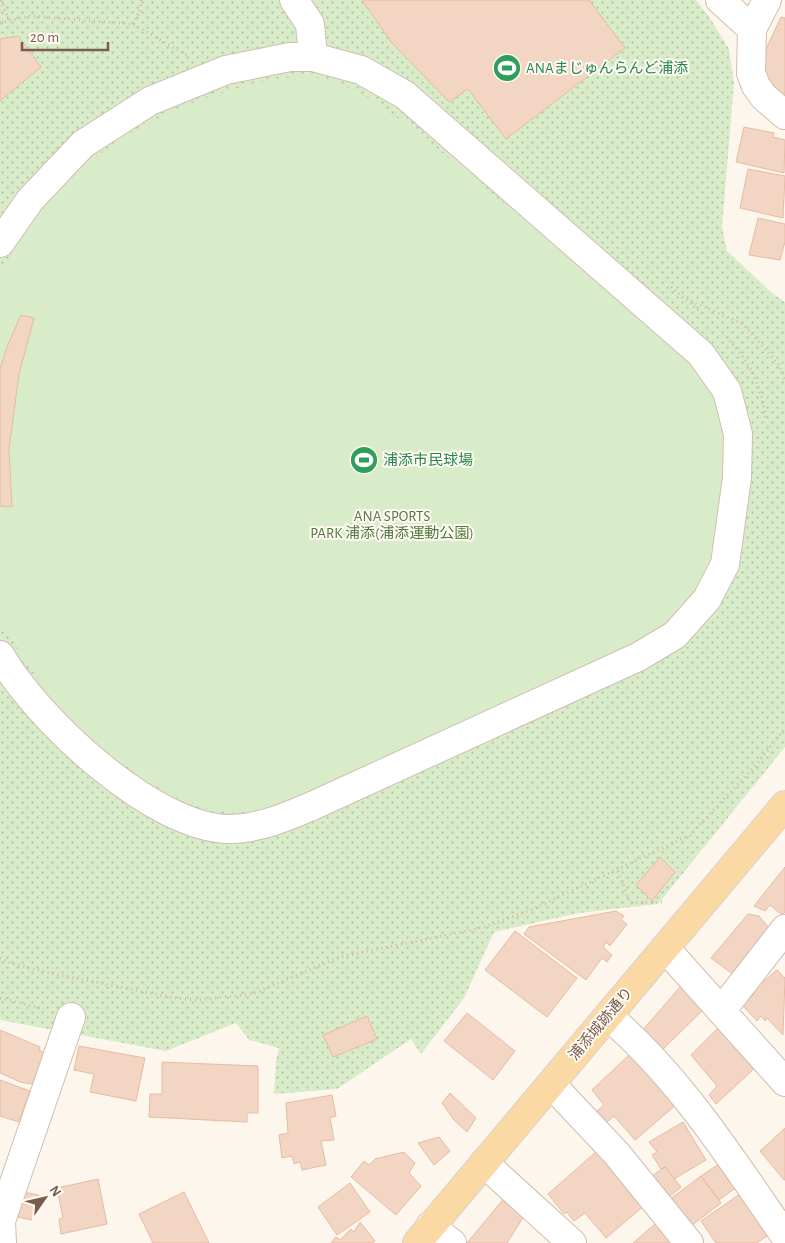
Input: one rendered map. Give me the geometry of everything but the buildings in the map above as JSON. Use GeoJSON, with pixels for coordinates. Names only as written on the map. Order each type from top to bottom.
{"type":"FeatureCollection","features":[{"type":"Feature","properties":{"kind":"main road","name":"浦添城跡通り"},"geometry":{"type":"LineString","coordinates":[[424,1235],[785,805]]}},
{"type":"Feature","properties":{"kind":"street"},"geometry":{"type":"LineString","coordinates":[[294,0],[310,24],[314,57]]}},
{"type":"Feature","properties":{"kind":"street"},"geometry":{"type":"LineString","coordinates":[[720,0],[752,29]]}},
{"type":"Feature","properties":{"kind":"street"},"geometry":{"type":"LineString","coordinates":[[767,0],[752,29],[750,57],[753,80],[764,97],[785,115]]}},
{"type":"Feature","properties":{"kind":"street"},"geometry":{"type":"LineString","coordinates":[[0,243],[30,200],[82,144],[150,102],[226,70],[290,57],[314,57],[361,70],[405,95],[701,354],[726,391],[738,434],[737,478],[725,564],[707,599],[674,635],[638,657],[312,806],[267,824],[231,829],[198,824],[156,804],[108,774],[67,738],[38,706],[0,655]]}},
{"type":"Feature","properties":{"kind":"street"},"geometry":{"type":"LineString","coordinates":[[721,1011],[785,929]]}},
{"type":"Feature","properties":{"kind":"street"},"geometry":{"type":"LineString","coordinates":[[665,948],[785,1082]]}},
{"type":"Feature","properties":{"kind":"street"},"geometry":{"type":"LineString","coordinates":[[608,1016],[646,1051],[708,1126],[785,1236]]}},
{"type":"Feature","properties":{"kind":"street"},"geometry":{"type":"LineString","coordinates":[[2,1243],[1,1221],[71,1017]]}},
{"type":"Feature","properties":{"kind":"street"},"geometry":{"type":"LineString","coordinates":[[551,1084],[617,1154],[689,1243]]}},
{"type":"Feature","properties":{"kind":"street"},"geometry":{"type":"LineString","coordinates":[[484,1163],[572,1243]]}},
{"type":"Feature","properties":{"kind":"street"},"geometry":{"type":"LineString","coordinates":[[424,1235],[452,1243]]}},
{"type":"Feature","properties":{"kind":"path"},"geometry":{"type":"LineString","coordinates":[[1,0],[9,20]]}},
{"type":"Feature","properties":{"kind":"path"},"geometry":{"type":"LineString","coordinates":[[133,24],[140,11],[142,0]]}},
{"type":"Feature","properties":{"kind":"path"},"geometry":{"type":"LineString","coordinates":[[0,22],[29,16],[133,24],[180,50],[214,74]]}},
{"type":"Feature","properties":{"kind":"path"},"geometry":{"type":"LineString","coordinates":[[666,283],[708,319]]}},
{"type":"Feature","properties":{"kind":"path"},"geometry":{"type":"LineString","coordinates":[[688,300],[743,324],[778,364],[785,379]]}},
{"type":"Feature","properties":{"kind":"path"},"geometry":{"type":"LineString","coordinates":[[722,332],[742,352],[755,376],[763,400],[767,423]]}},
{"type":"Feature","properties":{"kind":"path"},"geometry":{"type":"LineString","coordinates":[[0,958],[13,964],[41,970],[175,998],[196,1000],[252,994],[340,957],[489,925],[532,910],[618,871],[690,835],[756,765],[785,728]]}},
{"type":"Feature","properties":{"kind":"path"},"geometry":{"type":"LineString","coordinates":[[618,871],[630,903],[669,902]]}},
{"type":"Feature","properties":{"kind":"path"},"geometry":{"type":"LineString","coordinates":[[0,998],[71,1017]]}},
{"type":"Feature","properties":{"kind":"green space","name":"ANA SPORTS PARK 浦添(浦添運動公園)"},"geometry":{"type":"Polygon","coordinates":[[[0,0],[696,0],[710,18],[729,49],[734,83],[722,227],[727,251],[772,293],[785,302],[785,747],[658,904],[579,913],[494,932],[464,998],[421,1054],[411,1039],[337,1089],[274,1094],[276,1061],[279,1048],[249,1040],[236,1023],[166,1051],[0,1020],[0,0]]]}},
{"type":"Feature","properties":{"kind":"green space","name":"浦添市民球場"},"geometry":{"type":"Polygon","coordinates":[[[305,75],[335,81],[376,102],[414,130],[683,349],[707,375],[728,435],[729,485],[709,574],[697,598],[661,631],[297,798],[256,811],[234,813],[213,810],[182,800],[150,782],[100,749],[51,698],[0,621],[0,273],[25,231],[52,198],[82,169],[114,144],[148,123],[185,106],[223,92],[263,82],[305,75]]]}},
{"type":"Feature","properties":{"kind":"place","name":"ANAまじゅんらんど浦添"},"geometry":{"type":"Point","coordinates":[507,68]}},
{"type":"Feature","properties":{"kind":"place","name":"浦添市民球場"},"geometry":{"type":"Point","coordinates":[364,460]}}]}
